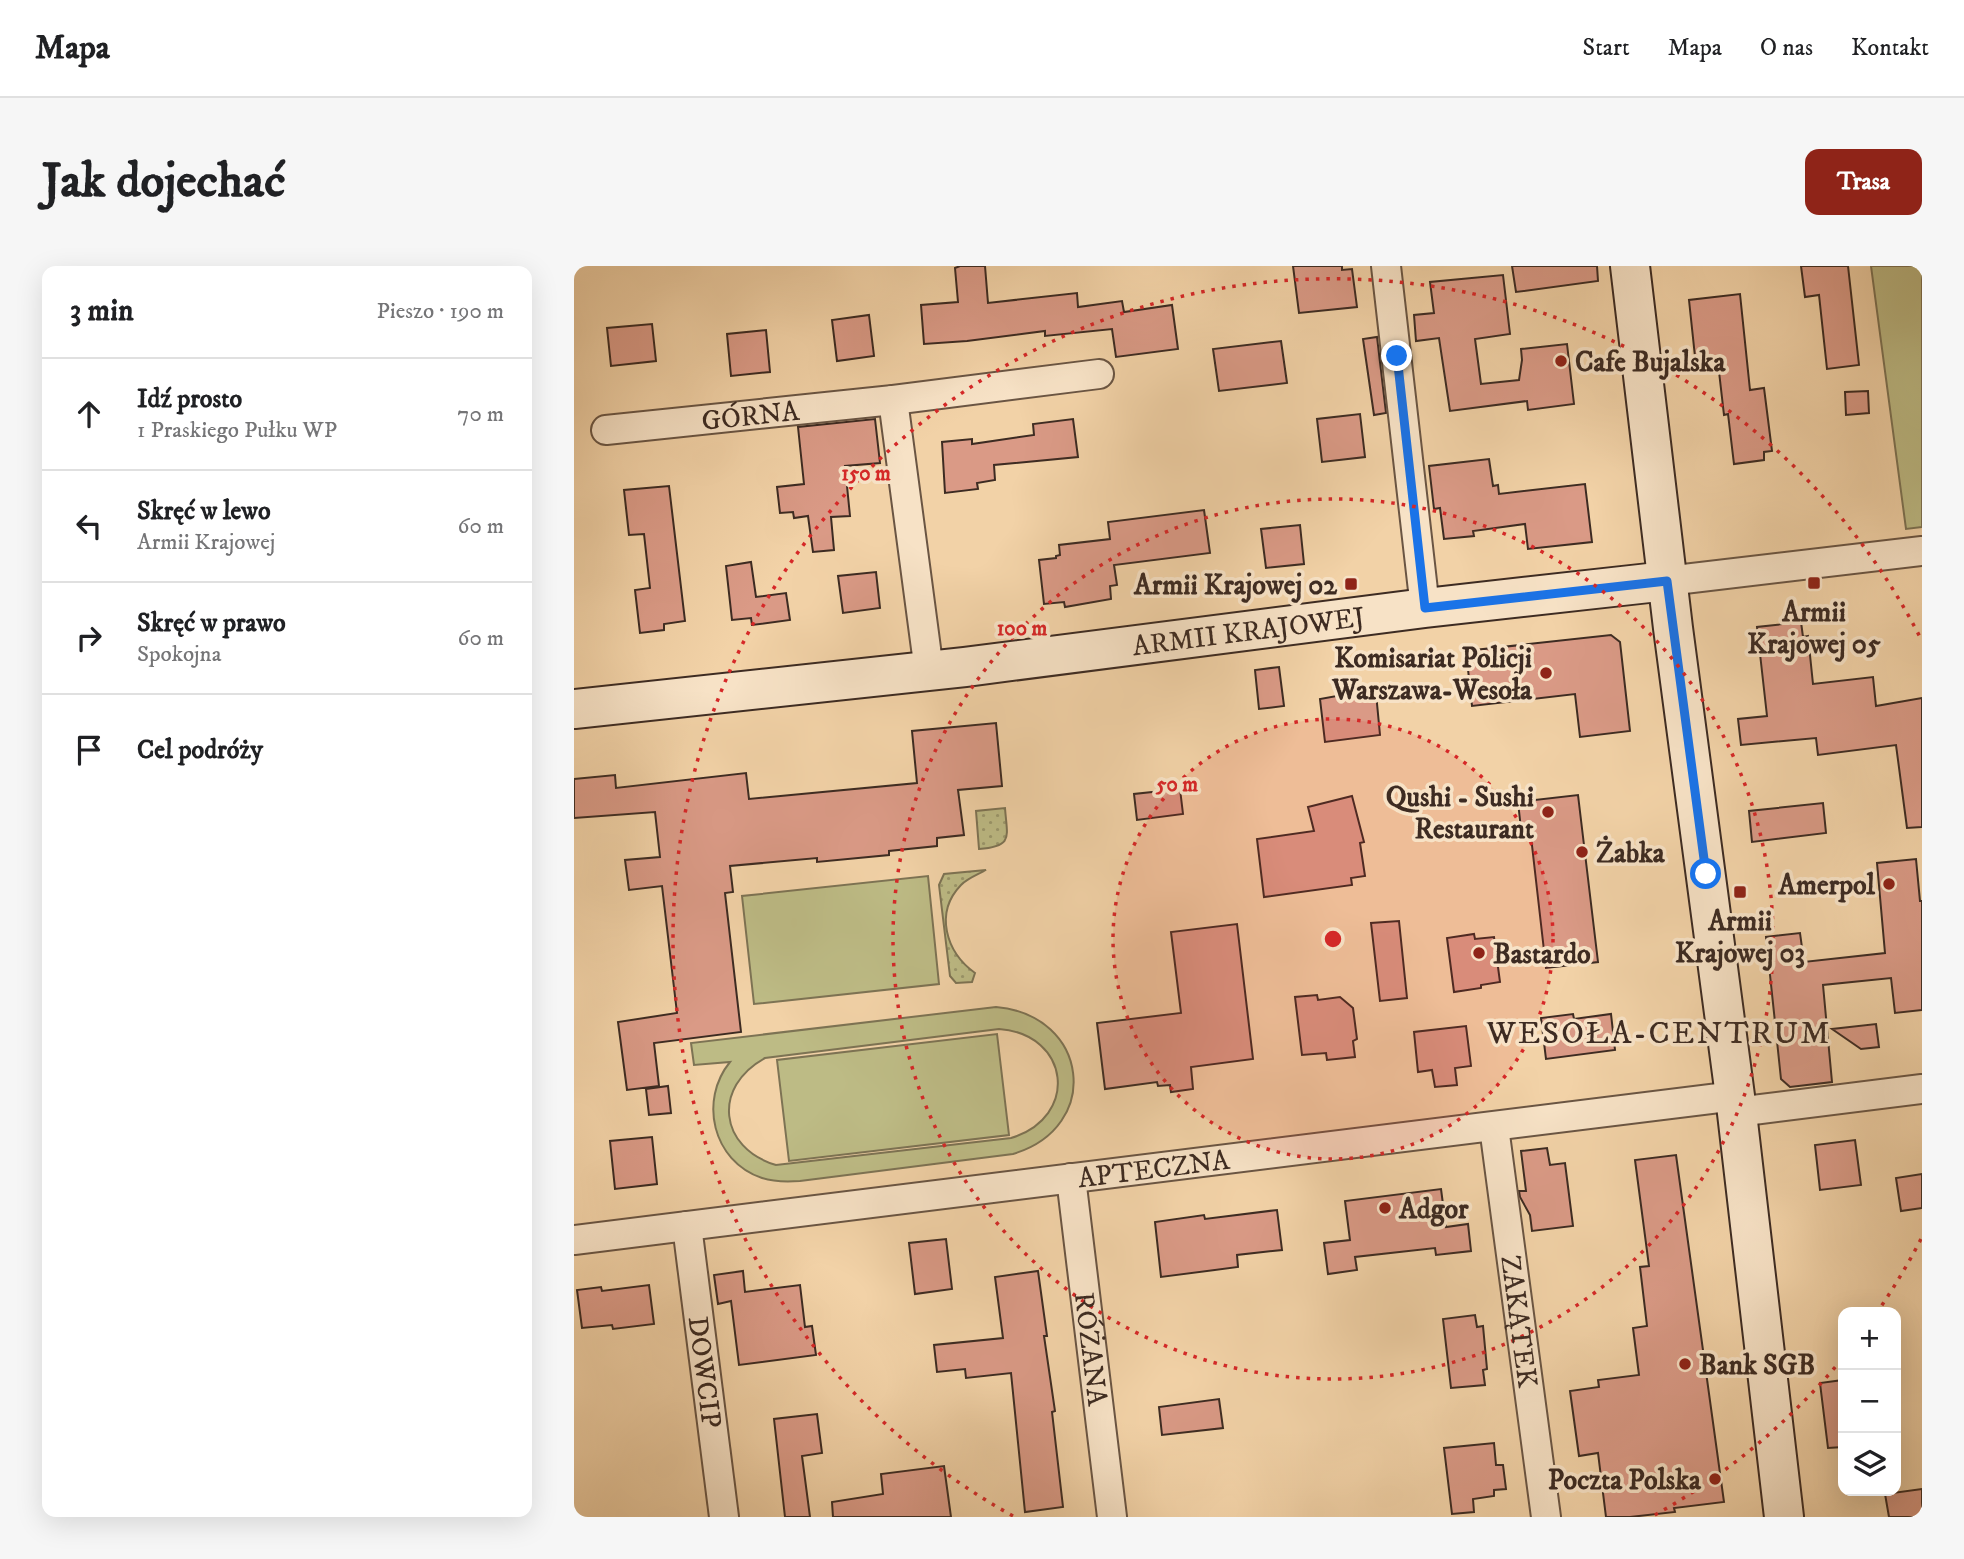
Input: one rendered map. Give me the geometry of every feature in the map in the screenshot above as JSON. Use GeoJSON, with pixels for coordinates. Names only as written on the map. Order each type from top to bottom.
{"type":"FeatureCollection","features":[{"type":"Feature","properties":{"kind":"street"},"geometry":{"type":"LineString","coordinates":[[1386,266],[1425,608]]}},
{"type":"Feature","properties":{"kind":"street"},"geometry":{"type":"LineString","coordinates":[[1630,266],[1667,581],[1736,1104],[1784,1517]]}},
{"type":"Feature","properties":{"kind":"street","name":"GÓRNA"},"geometry":{"type":"LineString","coordinates":[[606,430],[894,400],[1099,374]]}},
{"type":"Feature","properties":{"kind":"street"},"geometry":{"type":"LineString","coordinates":[[894,400],[929,671]]}},
{"type":"Feature","properties":{"kind":"street","name":"ARMII KRAJOWEJ"},"geometry":{"type":"LineString","coordinates":[[574,709],[929,671],[1425,608],[1922,551]]}},
{"type":"Feature","properties":{"kind":"street","name":"APTECZNA"},"geometry":{"type":"LineString","coordinates":[[575,1234],[687,1226],[1494,1127],[1922,1090]]}},
{"type":"Feature","properties":{"kind":"street","name":"ZAKĄTEK"},"geometry":{"type":"LineString","coordinates":[[1494,1127],[1546,1517]]}},
{"type":"Feature","properties":{"kind":"street","name":"RÓŻANA"},"geometry":{"type":"LineString","coordinates":[[1071,1178],[1112,1517]]}},
{"type":"Feature","properties":{"kind":"street","name":"DOWCIP"},"geometry":{"type":"LineString","coordinates":[[687,1226],[724,1517]]}},
{"type":"Feature","properties":{"kind":"shaded area"},"geometry":{"type":"Polygon","coordinates":[[[1871,266],[1922,266],[1922,527],[1906,529],[1871,266]]]}},
{"type":"Feature","properties":{"kind":"shaded area"},"geometry":{"type":"Polygon","coordinates":[[[1005,808],[1006,838],[998,845],[979,849],[976,811],[1005,808]]]}},
{"type":"Feature","properties":{"kind":"shaded area"},"geometry":{"type":"Polygon","coordinates":[[[986,870],[961,885],[948,908],[947,932],[951,943],[965,964],[975,973],[972,982],[956,983],[950,976],[939,885],[944,874],[986,870]]]}},
{"type":"Feature","properties":{"kind":"shaded area"},"geometry":{"type":"Polygon","coordinates":[[[928,876],[939,984],[754,1004],[742,896],[928,876]]]}},
{"type":"Feature","properties":{"kind":"shaded area"},"geometry":{"type":"Polygon","coordinates":[[[996,1007],[1027,1015],[1051,1030],[1066,1050],[1073,1073],[1072,1098],[1061,1121],[1042,1140],[1013,1154],[800,1181],[771,1180],[745,1170],[722,1144],[713,1111],[720,1077],[730,1062],[694,1065],[691,1043],[996,1007]],[[999,1029],[765,1058],[748,1070],[736,1085],[730,1100],[729,1116],[733,1131],[743,1145],[757,1157],[776,1165],[1011,1138],[1033,1127],[1048,1113],[1056,1096],[1058,1078],[1052,1060],[1041,1045],[1023,1034],[999,1029]]]}},
{"type":"Feature","properties":{"kind":"shaded area"},"geometry":{"type":"Polygon","coordinates":[[[997,1034],[1009,1135],[789,1161],[777,1060],[997,1034]]]}},
{"type":"Feature","properties":{"kind":"building"},"geometry":{"type":"Polygon","coordinates":[[[985,266],[988,303],[1077,293],[1078,307],[1122,301],[1124,312],[1172,305],[1178,349],[1116,357],[1112,329],[1045,336],[1045,331],[924,344],[921,305],[958,302],[955,268],[985,266]]]}},
{"type":"Feature","properties":{"kind":"building"},"geometry":{"type":"Polygon","coordinates":[[[1293,266],[1342,266],[1342,270],[1352,269],[1357,307],[1299,313],[1293,266]]]}},
{"type":"Feature","properties":{"kind":"building"},"geometry":{"type":"Polygon","coordinates":[[[1512,266],[1597,266],[1598,281],[1516,292],[1512,266]]]}},
{"type":"Feature","properties":{"kind":"building"},"geometry":{"type":"Polygon","coordinates":[[[1801,266],[1848,266],[1859,365],[1827,369],[1819,295],[1805,297],[1801,266]]]}},
{"type":"Feature","properties":{"kind":"building"},"geometry":{"type":"Polygon","coordinates":[[[1503,275],[1510,334],[1475,339],[1481,384],[1519,380],[1521,349],[1567,344],[1574,404],[1528,410],[1527,401],[1450,411],[1439,338],[1416,341],[1414,315],[1434,313],[1430,282],[1503,275]]]}},
{"type":"Feature","properties":{"kind":"building"},"geometry":{"type":"Polygon","coordinates":[[[1740,294],[1750,390],[1764,388],[1772,451],[1764,452],[1764,460],[1734,464],[1728,414],[1724,415],[1718,363],[1696,366],[1689,300],[1740,294]]]}},
{"type":"Feature","properties":{"kind":"building"},"geometry":{"type":"Polygon","coordinates":[[[869,315],[874,356],[837,361],[832,320],[869,315]]]}},
{"type":"Feature","properties":{"kind":"building"},"geometry":{"type":"Polygon","coordinates":[[[652,324],[656,361],[611,366],[607,328],[652,324]]]}},
{"type":"Feature","properties":{"kind":"building"},"geometry":{"type":"Polygon","coordinates":[[[766,330],[770,372],[731,376],[727,334],[766,330]]]}},
{"type":"Feature","properties":{"kind":"building"},"geometry":{"type":"Polygon","coordinates":[[[1377,337],[1386,413],[1374,415],[1363,339],[1377,337]]]}},
{"type":"Feature","properties":{"kind":"building"},"geometry":{"type":"Polygon","coordinates":[[[1281,341],[1287,383],[1219,391],[1213,349],[1281,341]]]}},
{"type":"Feature","properties":{"kind":"building"},"geometry":{"type":"Polygon","coordinates":[[[1868,391],[1869,413],[1846,415],[1845,392],[1868,391]]]}},
{"type":"Feature","properties":{"kind":"building"},"geometry":{"type":"Polygon","coordinates":[[[1360,414],[1365,457],[1322,462],[1317,419],[1360,414]]]}},
{"type":"Feature","properties":{"kind":"building"},"geometry":{"type":"Polygon","coordinates":[[[875,419],[880,463],[845,466],[850,516],[831,517],[834,550],[813,552],[808,516],[794,518],[793,512],[780,513],[777,487],[804,484],[798,427],[875,419]]]}},
{"type":"Feature","properties":{"kind":"building"},"geometry":{"type":"Polygon","coordinates":[[[1073,419],[1078,457],[994,465],[995,480],[977,483],[978,489],[945,493],[942,442],[972,439],[972,444],[1034,435],[1033,424],[1073,419]]]}},
{"type":"Feature","properties":{"kind":"building"},"geometry":{"type":"Polygon","coordinates":[[[1489,459],[1493,486],[1498,485],[1499,494],[1585,484],[1592,542],[1528,549],[1525,524],[1473,531],[1474,536],[1444,539],[1440,508],[1434,509],[1429,466],[1489,459]]]}},
{"type":"Feature","properties":{"kind":"building"},"geometry":{"type":"Polygon","coordinates":[[[669,486],[685,621],[664,624],[664,630],[640,633],[635,590],[650,588],[644,534],[629,535],[624,490],[669,486]]]}},
{"type":"Feature","properties":{"kind":"building"},"geometry":{"type":"Polygon","coordinates":[[[1204,510],[1210,553],[1114,565],[1117,585],[1110,586],[1111,599],[1065,607],[1064,602],[1044,604],[1039,560],[1060,555],[1059,545],[1110,539],[1108,522],[1204,510]]]}},
{"type":"Feature","properties":{"kind":"building"},"geometry":{"type":"Polygon","coordinates":[[[1300,525],[1304,564],[1266,568],[1261,529],[1300,525]]]}},
{"type":"Feature","properties":{"kind":"building"},"geometry":{"type":"Polygon","coordinates":[[[751,562],[756,597],[786,593],[790,620],[752,625],[751,618],[732,620],[726,566],[751,562]]]}},
{"type":"Feature","properties":{"kind":"building"},"geometry":{"type":"Polygon","coordinates":[[[876,572],[880,608],[843,613],[838,576],[876,572]]]}},
{"type":"Feature","properties":{"kind":"building"},"geometry":{"type":"Polygon","coordinates":[[[1801,622],[1803,637],[1808,636],[1813,684],[1873,677],[1876,706],[1922,698],[1922,827],[1907,828],[1896,745],[1818,755],[1816,738],[1741,745],[1738,719],[1767,716],[1757,627],[1801,622]]]}},
{"type":"Feature","properties":{"kind":"building","name":"Komisariat Policji Warszawa-Wesoła"},"geometry":{"type":"Polygon","coordinates":[[[1611,635],[1620,642],[1630,731],[1580,737],[1575,694],[1472,706],[1466,651],[1611,635]]]}},
{"type":"Feature","properties":{"kind":"building"},"geometry":{"type":"Polygon","coordinates":[[[1279,667],[1284,706],[1259,709],[1255,670],[1279,667]]]}},
{"type":"Feature","properties":{"kind":"building"},"geometry":{"type":"Polygon","coordinates":[[[1359,692],[1376,693],[1380,735],[1325,742],[1320,699],[1359,692]]]}},
{"type":"Feature","properties":{"kind":"building"},"geometry":{"type":"Polygon","coordinates":[[[996,723],[1002,786],[958,790],[964,835],[937,838],[937,846],[889,851],[889,855],[730,866],[733,892],[725,893],[741,1032],[654,1043],[659,1086],[627,1090],[618,1022],[677,1013],[662,886],[629,890],[625,860],[660,857],[655,812],[574,818],[574,779],[615,775],[616,788],[746,773],[749,799],[917,783],[912,731],[996,723]]]}},
{"type":"Feature","properties":{"kind":"building"},"geometry":{"type":"Polygon","coordinates":[[[1180,789],[1183,814],[1137,820],[1134,794],[1180,789]]]}},
{"type":"Feature","properties":{"kind":"building"},"geometry":{"type":"Polygon","coordinates":[[[1578,795],[1598,962],[1546,968],[1530,828],[1521,829],[1518,802],[1578,795]]]}},
{"type":"Feature","properties":{"kind":"building"},"geometry":{"type":"Polygon","coordinates":[[[1352,796],[1364,842],[1360,843],[1365,876],[1351,878],[1352,885],[1264,897],[1257,839],[1314,831],[1308,807],[1352,796]]]}},
{"type":"Feature","properties":{"kind":"building"},"geometry":{"type":"Polygon","coordinates":[[[1823,803],[1826,833],[1752,842],[1749,811],[1823,803]]]}},
{"type":"Feature","properties":{"kind":"building"},"geometry":{"type":"Polygon","coordinates":[[[1916,859],[1922,901],[1922,1010],[1895,1013],[1891,978],[1823,985],[1832,1082],[1790,1087],[1781,1079],[1766,937],[1800,933],[1804,962],[1885,953],[1877,863],[1916,859]]]}},
{"type":"Feature","properties":{"kind":"building"},"geometry":{"type":"Polygon","coordinates":[[[1399,921],[1407,998],[1380,1001],[1371,923],[1399,921]]]}},
{"type":"Feature","properties":{"kind":"building"},"geometry":{"type":"Polygon","coordinates":[[[1237,924],[1253,1059],[1191,1067],[1193,1089],[1171,1092],[1170,1085],[1158,1086],[1157,1082],[1105,1089],[1097,1023],[1181,1013],[1171,932],[1237,924]]]}},
{"type":"Feature","properties":{"kind":"building"},"geometry":{"type":"Polygon","coordinates":[[[1474,934],[1475,939],[1494,937],[1500,982],[1454,992],[1447,938],[1474,934]]]}},
{"type":"Feature","properties":{"kind":"building"},"geometry":{"type":"Polygon","coordinates":[[[1317,995],[1318,1000],[1340,997],[1353,1008],[1357,1039],[1353,1041],[1355,1057],[1327,1060],[1326,1053],[1302,1055],[1295,997],[1317,995]]]}},
{"type":"Feature","properties":{"kind":"building"},"geometry":{"type":"Polygon","coordinates":[[[1573,1014],[1574,1019],[1611,1014],[1615,1050],[1546,1059],[1541,1018],[1573,1014]]]}},
{"type":"Feature","properties":{"kind":"building"},"geometry":{"type":"Polygon","coordinates":[[[1876,1024],[1879,1047],[1861,1049],[1832,1029],[1876,1024]]]}},
{"type":"Feature","properties":{"kind":"building"},"geometry":{"type":"Polygon","coordinates":[[[1466,1026],[1471,1066],[1455,1068],[1457,1085],[1435,1087],[1432,1070],[1418,1072],[1414,1032],[1466,1026]]]}},
{"type":"Feature","properties":{"kind":"building"},"geometry":{"type":"Polygon","coordinates":[[[668,1086],[671,1113],[649,1115],[646,1089],[668,1086]]]}},
{"type":"Feature","properties":{"kind":"building"},"geometry":{"type":"Polygon","coordinates":[[[652,1137],[657,1184],[615,1189],[610,1141],[652,1137]]]}},
{"type":"Feature","properties":{"kind":"building"},"geometry":{"type":"Polygon","coordinates":[[[1855,1140],[1861,1185],[1820,1190],[1815,1145],[1855,1140]]]}},
{"type":"Feature","properties":{"kind":"building"},"geometry":{"type":"Polygon","coordinates":[[[1547,1148],[1550,1165],[1565,1163],[1573,1226],[1532,1231],[1530,1215],[1519,1191],[1526,1191],[1521,1151],[1547,1148]]]}},
{"type":"Feature","properties":{"kind":"building"},"geometry":{"type":"Polygon","coordinates":[[[1676,1155],[1724,1502],[1674,1508],[1675,1512],[1606,1517],[1598,1453],[1579,1456],[1570,1391],[1599,1387],[1598,1380],[1639,1375],[1633,1328],[1647,1326],[1640,1267],[1649,1266],[1635,1160],[1676,1155]]]}},
{"type":"Feature","properties":{"kind":"building"},"geometry":{"type":"Polygon","coordinates":[[[1922,1174],[1922,1208],[1901,1211],[1896,1178],[1922,1174]]]}},
{"type":"Feature","properties":{"kind":"building"},"geometry":{"type":"Polygon","coordinates":[[[1441,1189],[1446,1227],[1468,1224],[1471,1251],[1436,1255],[1435,1248],[1355,1257],[1357,1270],[1328,1274],[1324,1243],[1350,1240],[1345,1201],[1441,1189]]]}},
{"type":"Feature","properties":{"kind":"building"},"geometry":{"type":"Polygon","coordinates":[[[1277,1210],[1282,1250],[1237,1255],[1238,1267],[1161,1277],[1155,1222],[1204,1215],[1205,1219],[1277,1210]]]}},
{"type":"Feature","properties":{"kind":"building"},"geometry":{"type":"Polygon","coordinates":[[[946,1239],[952,1289],[915,1294],[909,1243],[946,1239]]]}},
{"type":"Feature","properties":{"kind":"building"},"geometry":{"type":"Polygon","coordinates":[[[743,1271],[745,1292],[800,1285],[805,1327],[812,1326],[816,1355],[739,1365],[731,1301],[718,1304],[714,1275],[743,1271]]]}},
{"type":"Feature","properties":{"kind":"building"},"geometry":{"type":"Polygon","coordinates":[[[1038,1271],[1055,1411],[1052,1412],[1063,1507],[1025,1512],[1011,1373],[966,1378],[965,1369],[937,1372],[934,1345],[1003,1338],[995,1277],[1038,1271]]]}},
{"type":"Feature","properties":{"kind":"building"},"geometry":{"type":"Polygon","coordinates":[[[649,1285],[654,1324],[613,1329],[612,1325],[582,1328],[577,1290],[601,1287],[602,1291],[649,1285]]]}},
{"type":"Feature","properties":{"kind":"building"},"geometry":{"type":"Polygon","coordinates":[[[1475,1315],[1477,1327],[1483,1326],[1487,1369],[1483,1370],[1485,1385],[1451,1388],[1443,1319],[1475,1315]]]}},
{"type":"Feature","properties":{"kind":"building"},"geometry":{"type":"Polygon","coordinates":[[[1838,1381],[1838,1447],[1828,1448],[1820,1383],[1838,1381]]]}},
{"type":"Feature","properties":{"kind":"building"},"geometry":{"type":"Polygon","coordinates":[[[1219,1399],[1223,1428],[1162,1435],[1159,1407],[1219,1399]]]}},
{"type":"Feature","properties":{"kind":"building"},"geometry":{"type":"Polygon","coordinates":[[[817,1414],[822,1453],[802,1456],[810,1517],[785,1517],[774,1419],[817,1414]]]}},
{"type":"Feature","properties":{"kind":"building"},"geometry":{"type":"Polygon","coordinates":[[[1494,1443],[1496,1465],[1503,1465],[1506,1489],[1494,1490],[1494,1496],[1473,1499],[1474,1512],[1452,1514],[1444,1448],[1494,1443]]]}},
{"type":"Feature","properties":{"kind":"building"},"geometry":{"type":"Polygon","coordinates":[[[944,1466],[951,1517],[833,1517],[832,1502],[883,1494],[881,1474],[944,1466]]]}},
{"type":"Feature","properties":{"kind":"building"},"geometry":{"type":"Polygon","coordinates":[[[1922,1489],[1922,1517],[1889,1517],[1885,1496],[1901,1496],[1901,1492],[1922,1489]]]}},
{"type":"Feature","properties":{"kind":"place","name":"Cafe Bujalska"},"geometry":{"type":"Point","coordinates":[1561,361]}},
{"type":"Feature","properties":{"kind":"place","name":"Armii Krajowej 05"},"geometry":{"type":"Point","coordinates":[1814,583]}},
{"type":"Feature","properties":{"kind":"place","name":"Armii Krajowej 02"},"geometry":{"type":"Point","coordinates":[1351,584]}},
{"type":"Feature","properties":{"kind":"place","name":"Komisariat Policji Warszawa-Wesoła"},"geometry":{"type":"Point","coordinates":[1546,673]}},
{"type":"Feature","properties":{"kind":"place","name":"Qushi - Sushi Restaurant"},"geometry":{"type":"Point","coordinates":[1548,812]}},
{"type":"Feature","properties":{"kind":"place","name":"Żabka"},"geometry":{"type":"Point","coordinates":[1582,852]}},
{"type":"Feature","properties":{"kind":"place","name":"Amerpol"},"geometry":{"type":"Point","coordinates":[1889,884]}},
{"type":"Feature","properties":{"kind":"place","name":"Armii Krajowej 03"},"geometry":{"type":"Point","coordinates":[1740,892]}},
{"type":"Feature","properties":{"kind":"place","name":"Bastardo"},"geometry":{"type":"Point","coordinates":[1479,953]}},
{"type":"Feature","properties":{"kind":"place","name":"Adgor"},"geometry":{"type":"Point","coordinates":[1385,1208]}},
{"type":"Feature","properties":{"kind":"place","name":"Bank SGB"},"geometry":{"type":"Point","coordinates":[1685,1364]}},
{"type":"Feature","properties":{"kind":"place","name":"Poczta Polska"},"geometry":{"type":"Point","coordinates":[1715,1479]}},
{"type":"Feature","properties":{"kind":"district","name":"WESOŁA-CENTRUM"},"geometry":{"type":"Point","coordinates":[1659,1032]}},
{"type":"Feature","properties":{"kind":"route"},"geometry":{"type":"LineString","coordinates":[[1397,356],[1425,608],[1620,584],[1667,581],[1706,874]]}}]}
